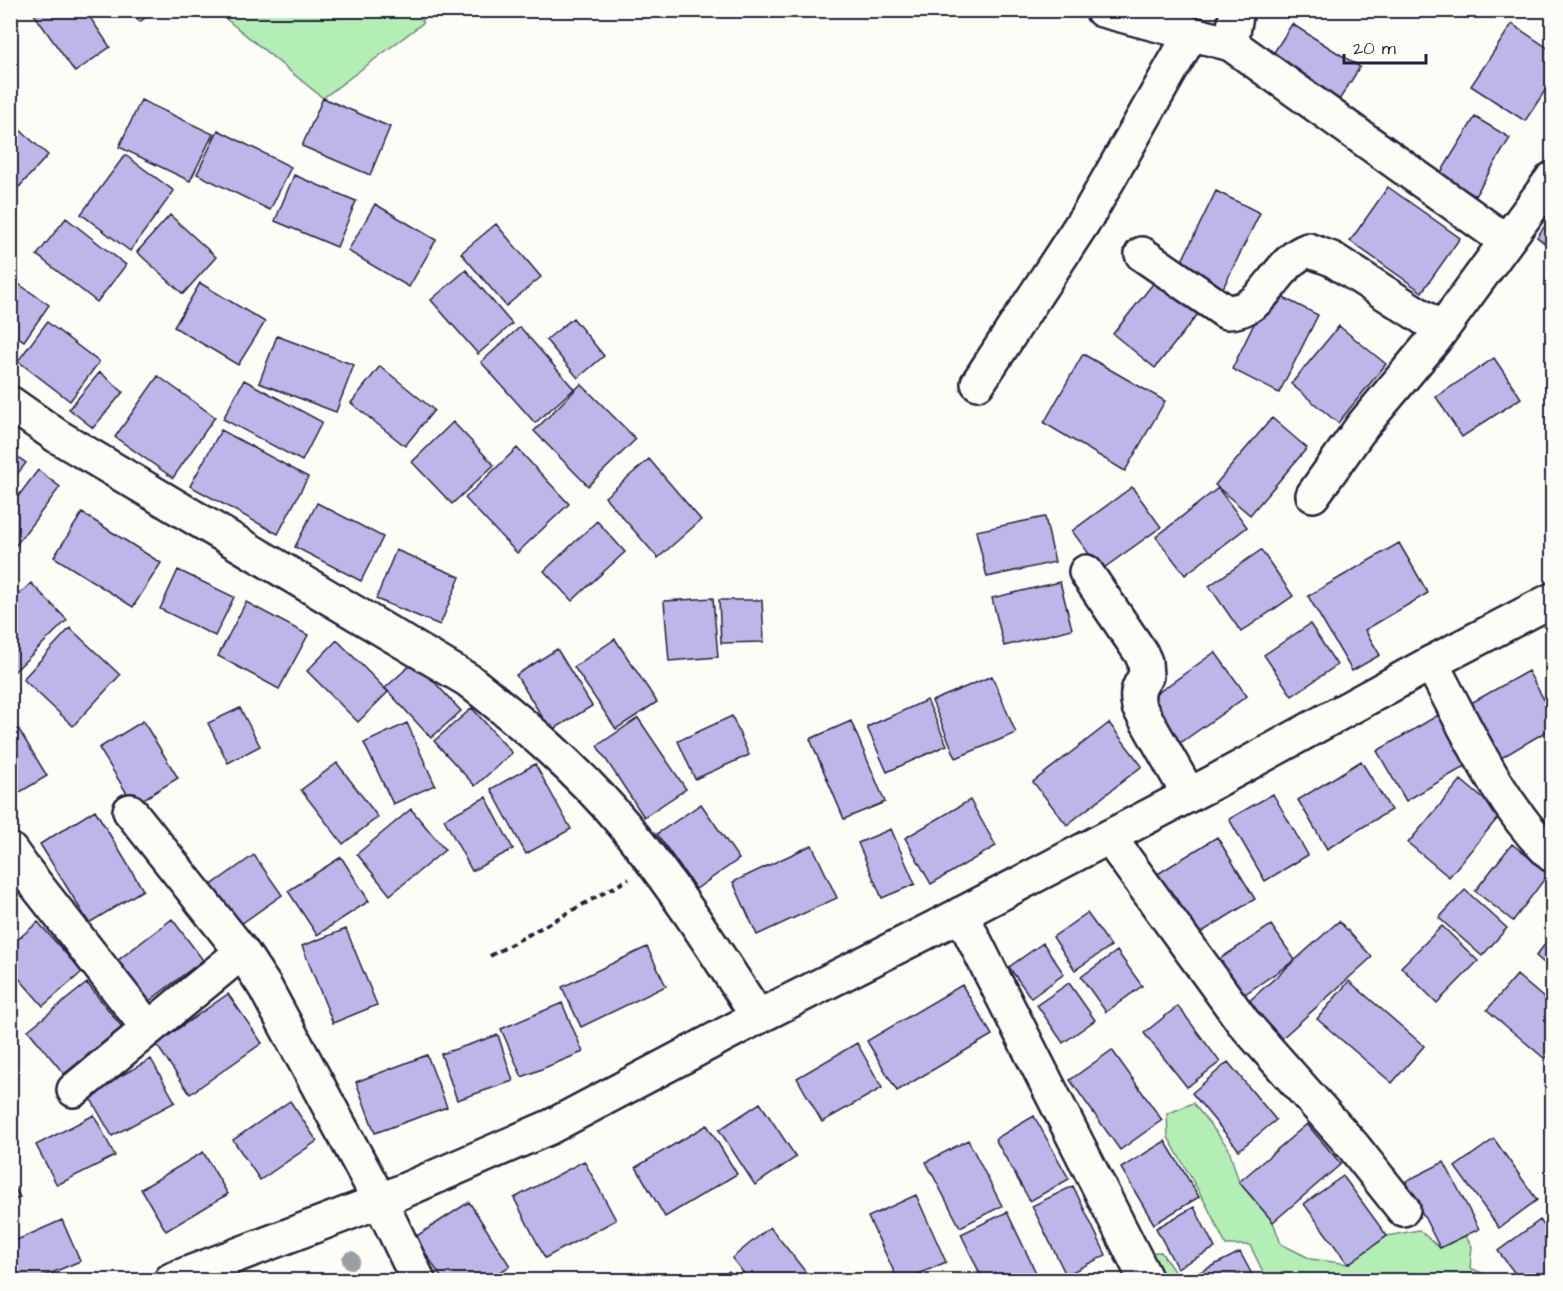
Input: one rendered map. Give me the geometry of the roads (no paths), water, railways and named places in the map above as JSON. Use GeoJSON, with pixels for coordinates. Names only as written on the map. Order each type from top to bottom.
{"type":"FeatureCollection","features":[{"type":"Feature","properties":{"kind":"street"},"geometry":{"type":"LineString","coordinates":[[1102,10],[1231,44],[1506,241]]}},
{"type":"Feature","properties":{"kind":"street"},"geometry":{"type":"LineString","coordinates":[[1231,44],[1237,10]]}},
{"type":"Feature","properties":{"kind":"street"},"geometry":{"type":"LineString","coordinates":[[978,383],[1091,210],[1191,34]]}},
{"type":"Feature","properties":{"kind":"street"},"geometry":{"type":"LineString","coordinates":[[1313,495],[1363,424],[1441,329],[1552,180]]}},
{"type":"Feature","properties":{"kind":"street"},"geometry":{"type":"LineString","coordinates":[[1142,254],[1226,312],[1237,312],[1250,307],[1297,254],[1308,250],[1332,259],[1441,329]]}},
{"type":"Feature","properties":{"kind":"street"},"geometry":{"type":"LineString","coordinates":[[10,402],[57,436],[468,680],[528,727],[623,824],[656,864],[758,1017]]}},
{"type":"Feature","properties":{"kind":"street"},"geometry":{"type":"LineString","coordinates":[[1086,572],[1141,653],[1145,662],[1146,676],[1139,685],[1137,695],[1139,707],[1189,795]]}},
{"type":"Feature","properties":{"kind":"street"},"geometry":{"type":"LineString","coordinates":[[171,1281],[380,1201],[550,1126],[1109,837],[1552,600]]}},
{"type":"Feature","properties":{"kind":"street"},"geometry":{"type":"LineString","coordinates":[[1431,663],[1498,786],[1516,813],[1552,855]]}},
{"type":"Feature","properties":{"kind":"street"},"geometry":{"type":"LineString","coordinates":[[130,811],[242,952],[265,987],[380,1201],[418,1281]]}},
{"type":"Feature","properties":{"kind":"street"},"geometry":{"type":"LineString","coordinates":[[1109,837],[1243,1022],[1353,1146],[1403,1209]]}},
{"type":"Feature","properties":{"kind":"street"},"geometry":{"type":"LineString","coordinates":[[10,850],[148,1028]]}},
{"type":"Feature","properties":{"kind":"street"},"geometry":{"type":"LineString","coordinates":[[961,914],[1146,1281]]}},
{"type":"Feature","properties":{"kind":"street"},"geometry":{"type":"LineString","coordinates":[[74,1090],[242,952]]}}]}
